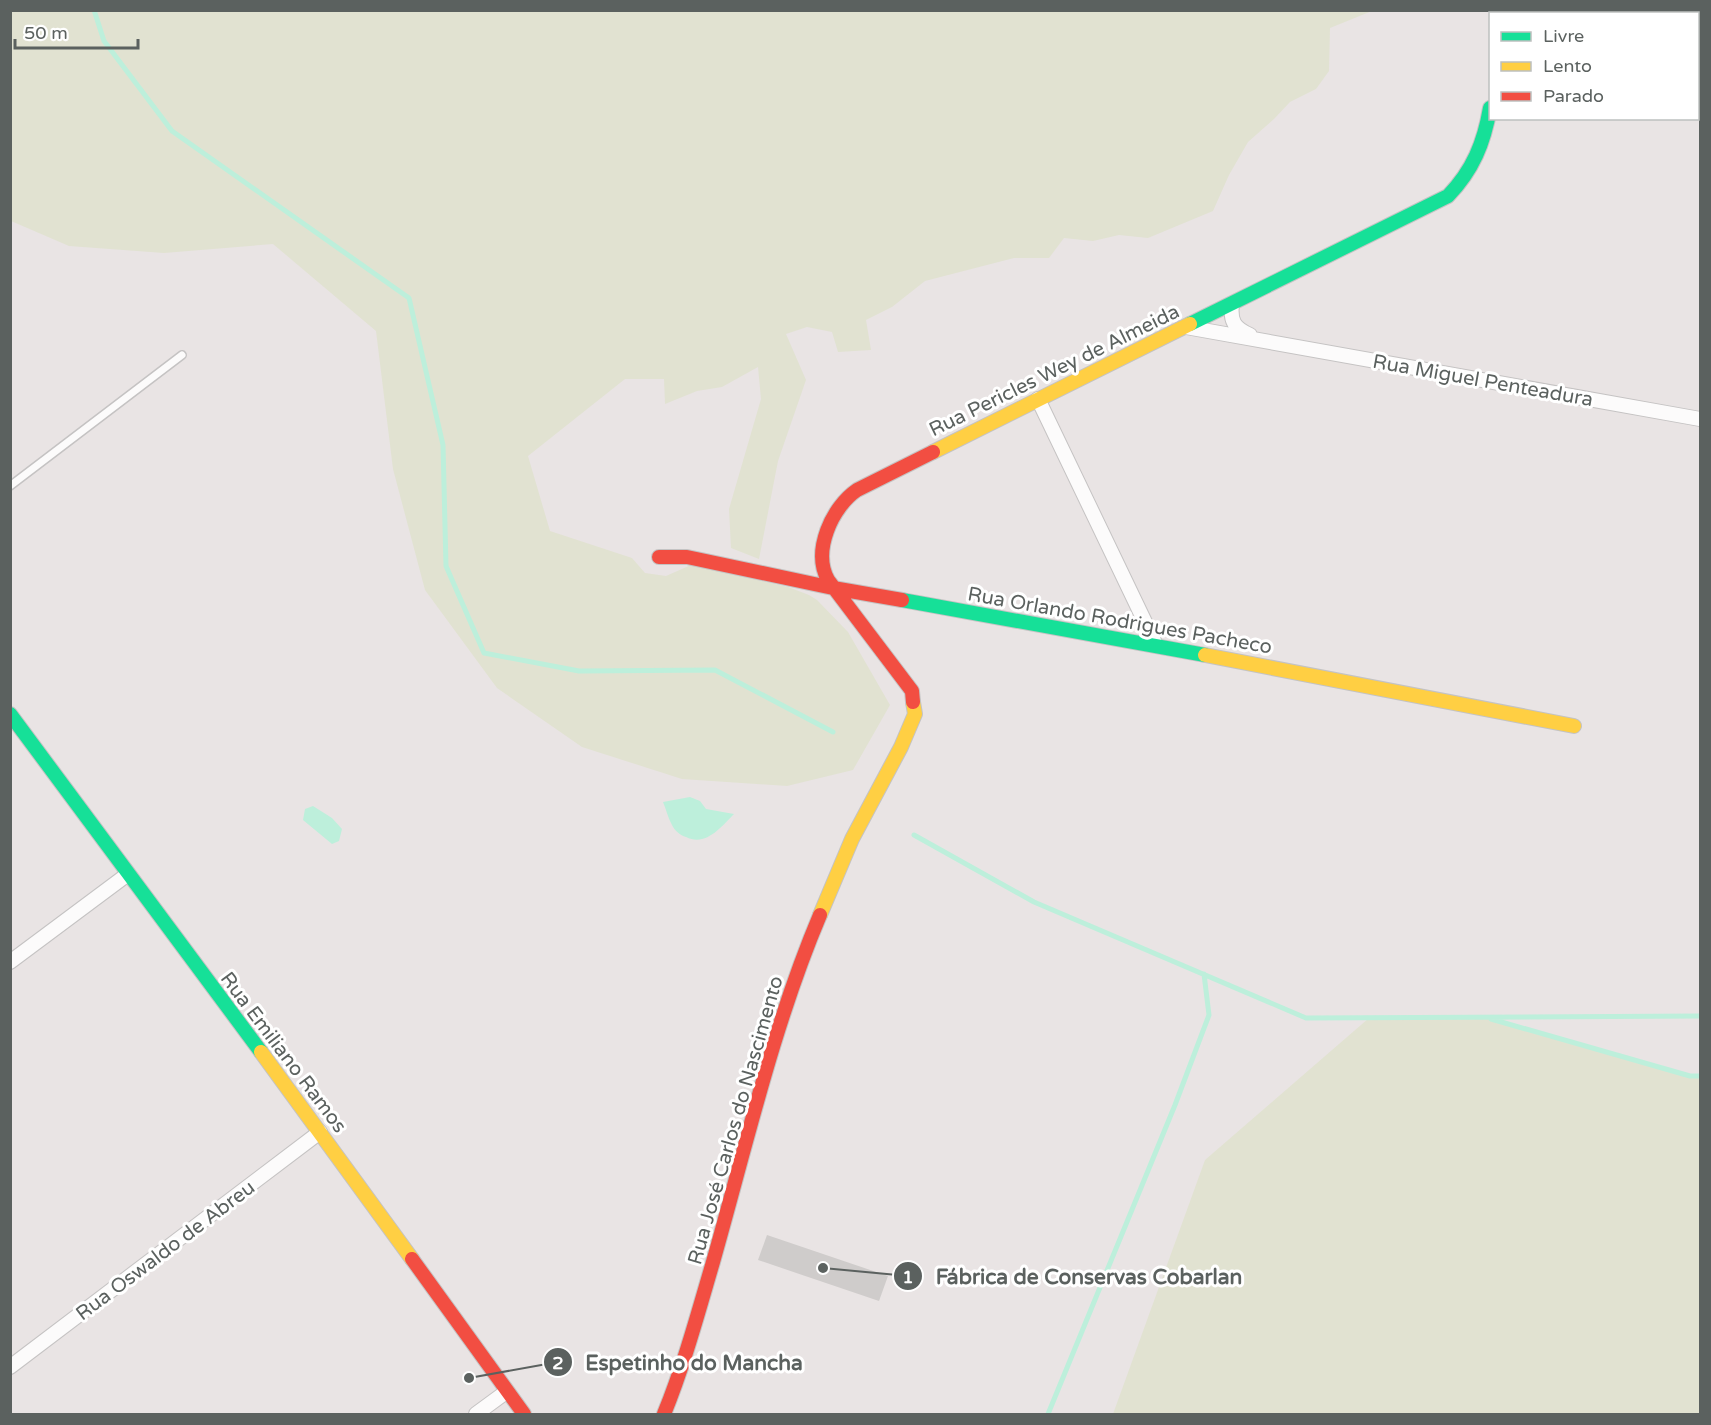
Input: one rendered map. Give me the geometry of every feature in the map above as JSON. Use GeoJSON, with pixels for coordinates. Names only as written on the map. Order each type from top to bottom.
{"type":"FeatureCollection","features":[{"type":"Feature","properties":{"kind":"street","name":"Rua Pericles Wey de Almeida"},"geometry":{"type":"LineString","coordinates":[[901,747],[915,714],[912,691],[833,588],[824,571],[823,553],[828,530],[845,498],[1038,399],[1448,196],[1472,170],[1489,116]]}},
{"type":"Feature","properties":{"kind":"street","name":"Rua Miguel Penteadura"},"geometry":{"type":"LineString","coordinates":[[1232,304],[1231,318],[1237,327],[1266,342]]}},
{"type":"Feature","properties":{"kind":"street","name":"Rua Miguel Penteadura"},"geometry":{"type":"LineString","coordinates":[[1186,327],[1701,419]]}},
{"type":"Feature","properties":{"kind":"street"},"geometry":{"type":"LineString","coordinates":[[1038,399],[1156,645]]}},
{"type":"Feature","properties":{"kind":"street","name":"Rua Orlando Rodrigues Pacheco"},"geometry":{"type":"LineString","coordinates":[[659,557],[687,557],[833,588],[1156,645],[1574,726]]}},
{"type":"Feature","properties":{"kind":"street","name":"Rua Emiliano Ramos"},"geometry":{"type":"LineString","coordinates":[[10,714],[320,1132],[524,1414]]}},
{"type":"Feature","properties":{"kind":"street","name":"Rua José Carlos do Nascimento"},"geometry":{"type":"LineString","coordinates":[[664,1414],[674,1390],[705,1290],[781,1023],[808,944],[852,839],[901,747]]}},
{"type":"Feature","properties":{"kind":"street"},"geometry":{"type":"LineString","coordinates":[[10,962],[128,874]]}},
{"type":"Feature","properties":{"kind":"street","name":"Rua Oswaldo de Abreu"},"geometry":{"type":"LineString","coordinates":[[10,1367],[320,1132]]}},
{"type":"Feature","properties":{"kind":"street"},"geometry":{"type":"LineString","coordinates":[[476,1414],[506,1392]]}},
{"type":"Feature","properties":{"kind":"lane"},"geometry":{"type":"LineString","coordinates":[[10,486],[182,354]]}},
{"type":"Feature","properties":{"kind":"shaded area"},"geometry":{"type":"Polygon","coordinates":[[[10,11],[1372,11],[1330,28],[1329,71],[1316,89],[1290,102],[1248,142],[1229,175],[1213,211],[1148,238],[1119,235],[1093,241],[1064,238],[1049,258],[1014,258],[925,281],[892,307],[866,320],[871,350],[838,352],[832,332],[807,327],[786,334],[806,380],[778,461],[759,559],[731,548],[729,509],[761,399],[758,367],[722,387],[697,391],[665,404],[664,379],[625,379],[528,456],[550,531],[632,558],[645,573],[666,576],[691,565],[788,587],[817,600],[848,632],[890,705],[853,770],[787,786],[682,779],[582,747],[497,688],[425,590],[393,469],[376,331],[273,244],[164,253],[69,246],[11,221],[10,11]]]}},
{"type":"Feature","properties":{"kind":"shaded area"},"geometry":{"type":"Polygon","coordinates":[[[690,797],[700,801],[706,809],[734,814],[707,838],[693,839],[684,836],[673,827],[663,802],[690,797]]]}},
{"type":"Feature","properties":{"kind":"shaded area"},"geometry":{"type":"Polygon","coordinates":[[[313,806],[332,818],[342,829],[339,841],[332,844],[303,820],[305,809],[313,806]]]}},
{"type":"Feature","properties":{"kind":"shaded area"},"geometry":{"type":"Polygon","coordinates":[[[1483,1017],[1690,1076],[1700,1076],[1700,1414],[1113,1414],[1205,1160],[1369,1018],[1483,1017]]]}},
{"type":"Feature","properties":{"kind":"building"},"geometry":{"type":"Polygon","coordinates":[[[767,1235],[888,1276],[879,1301],[758,1260],[767,1235]]]}},
{"type":"Feature","properties":{"kind":"waterway"},"geometry":{"type":"LineString","coordinates":[[94,10],[104,41],[172,131],[409,298],[443,445],[446,566],[484,653],[579,671],[715,670],[833,732]]}},
{"type":"Feature","properties":{"kind":"waterway"},"geometry":{"type":"LineString","coordinates":[[914,835],[1034,902],[1306,1018],[1700,1016]]}},
{"type":"Feature","properties":{"kind":"waterway"},"geometry":{"type":"LineString","coordinates":[[1048,1414],[1175,1105],[1209,1015],[1204,974]]}},
{"type":"Feature","properties":{"kind":"waterway"},"geometry":{"type":"LineString","coordinates":[[1491,1019],[1690,1076],[1700,1076]]}},
{"type":"Feature","properties":{"kind":"traffic: fast"},"geometry":{"type":"LineString","coordinates":[[1190,324],[1448,196],[1471,166],[1481,144],[1489,112]]}},
{"type":"Feature","properties":{"kind":"traffic: fast"},"geometry":{"type":"LineString","coordinates":[[902,600],[1205,655]]}},
{"type":"Feature","properties":{"kind":"traffic: fast"},"geometry":{"type":"LineString","coordinates":[[10,714],[261,1052]]}},
{"type":"Feature","properties":{"kind":"traffic: slow"},"geometry":{"type":"LineString","coordinates":[[933,452],[1190,324]]}},
{"type":"Feature","properties":{"kind":"traffic: slow"},"geometry":{"type":"LineString","coordinates":[[1205,655],[1574,726]]}},
{"type":"Feature","properties":{"kind":"traffic: slow"},"geometry":{"type":"LineString","coordinates":[[820,915],[852,839],[901,747],[915,714],[913,702]]}},
{"type":"Feature","properties":{"kind":"traffic: slow"},"geometry":{"type":"LineString","coordinates":[[261,1052],[412,1259]]}},
{"type":"Feature","properties":{"kind":"traffic: jam"},"geometry":{"type":"LineString","coordinates":[[913,702],[912,691],[828,580],[822,556],[827,530],[848,498],[857,490],[933,452]]}},
{"type":"Feature","properties":{"kind":"traffic: jam"},"geometry":{"type":"LineString","coordinates":[[659,557],[687,557],[902,600]]}},
{"type":"Feature","properties":{"kind":"traffic: jam"},"geometry":{"type":"LineString","coordinates":[[664,1414],[696,1320],[774,1043],[820,915]]}},
{"type":"Feature","properties":{"kind":"traffic: jam"},"geometry":{"type":"LineString","coordinates":[[412,1259],[524,1414]]}},
{"type":"Feature","properties":{"kind":"place","name":"Fábrica de Conservas Cobarlan"},"geometry":{"type":"Point","coordinates":[823,1268]}},
{"type":"Feature","properties":{"kind":"place","name":"Espetinho do Mancha"},"geometry":{"type":"Point","coordinates":[469,1378]}}]}
